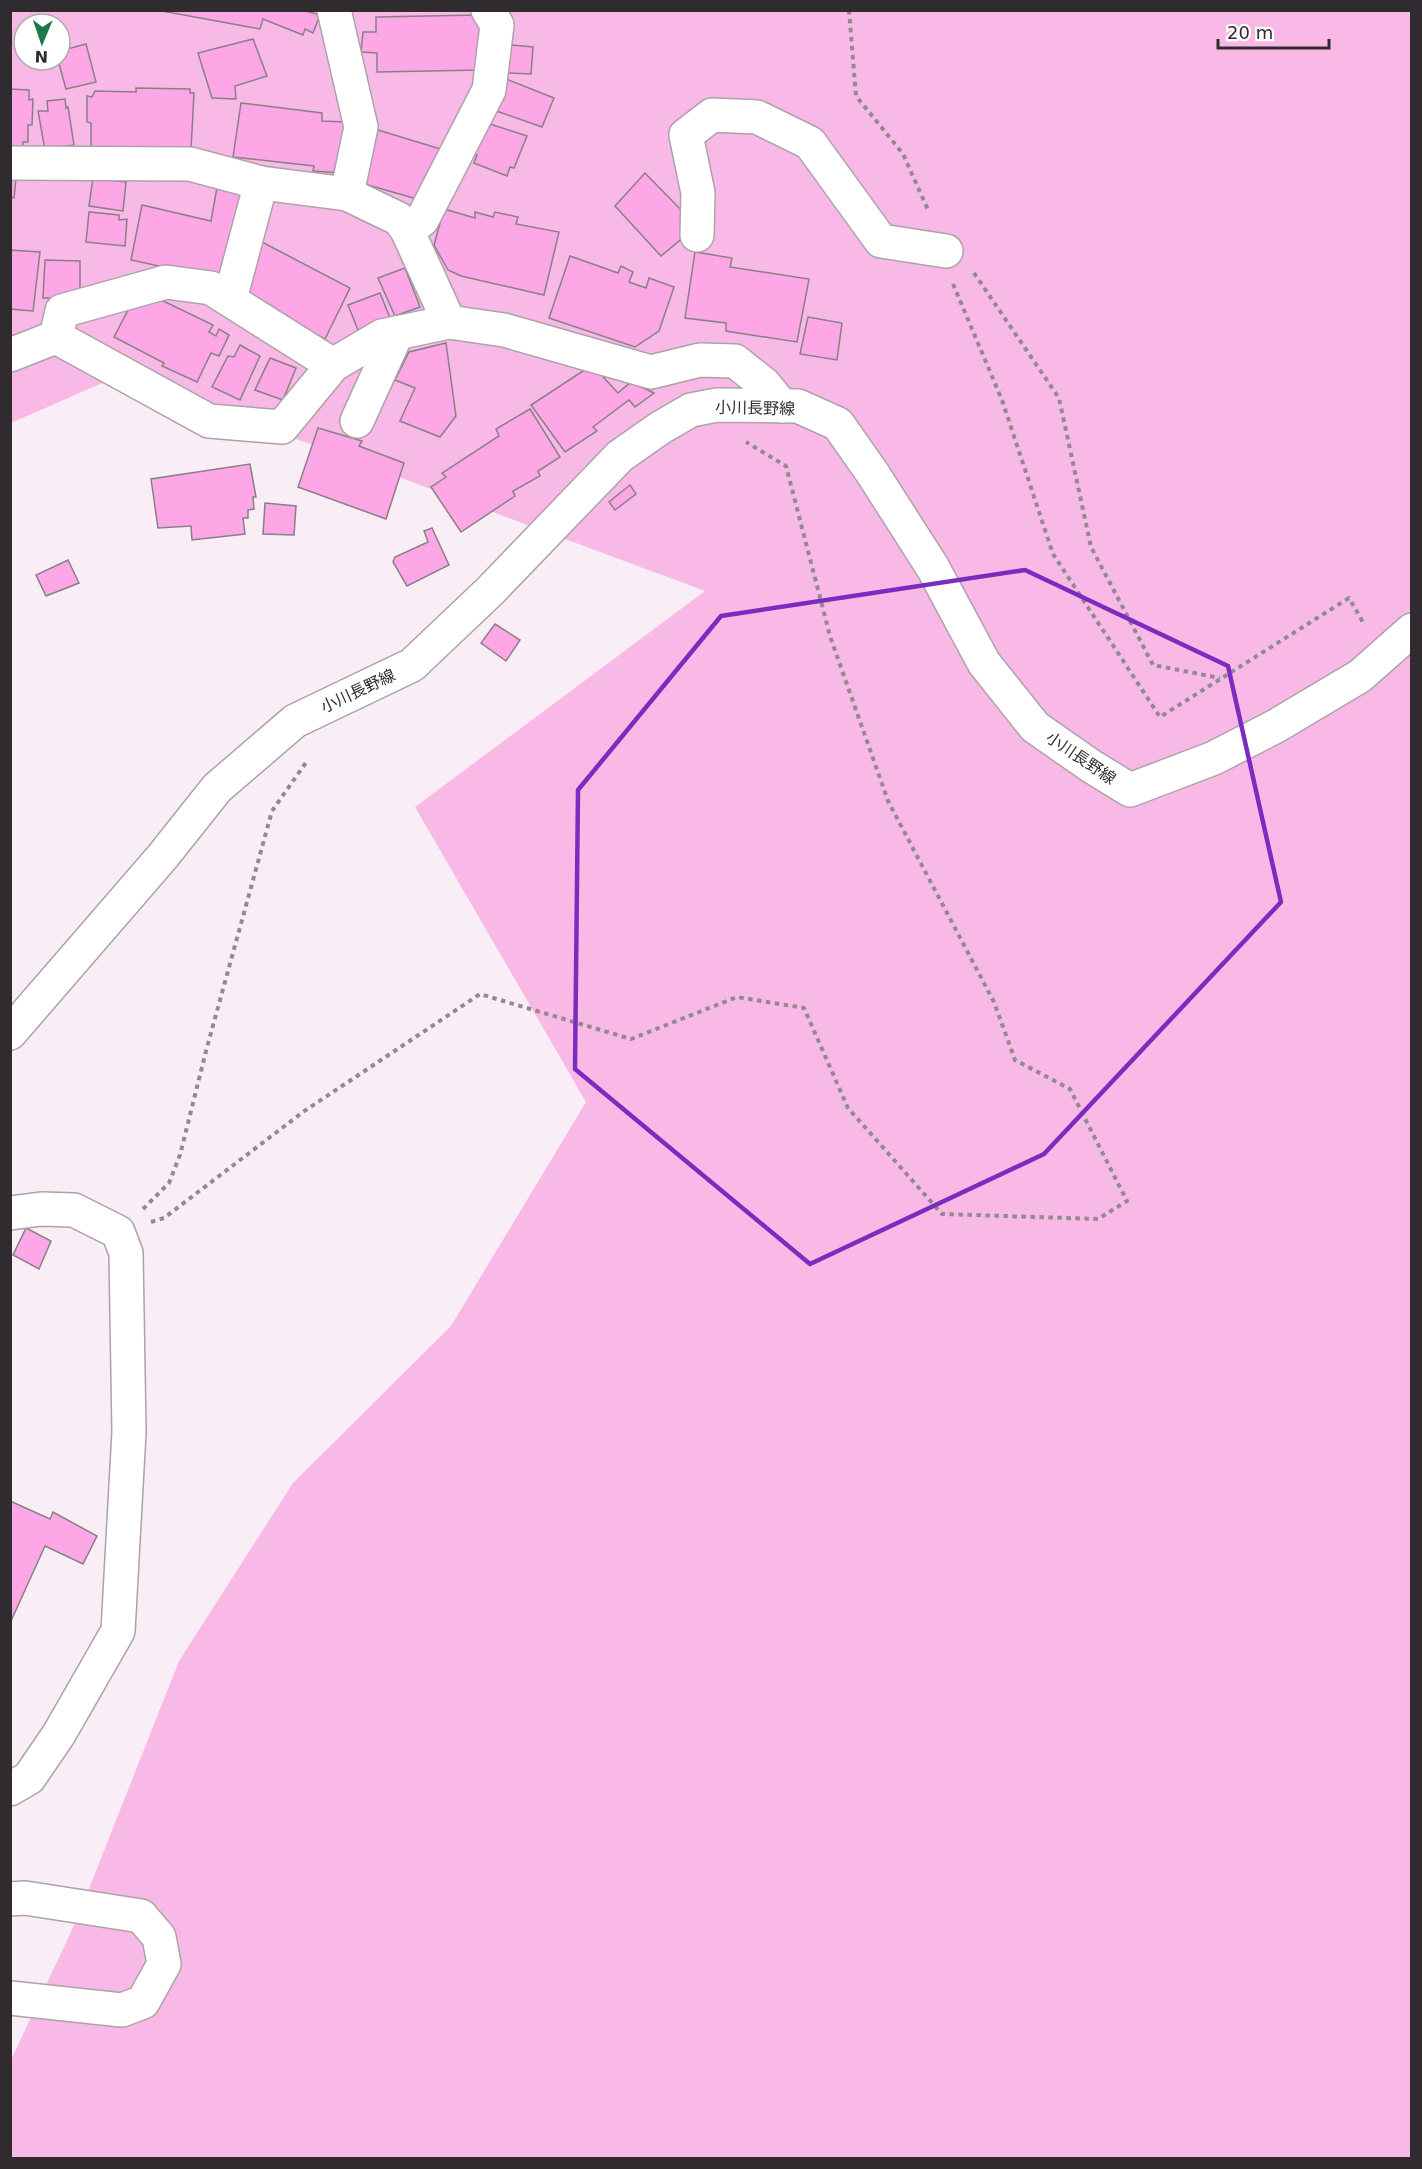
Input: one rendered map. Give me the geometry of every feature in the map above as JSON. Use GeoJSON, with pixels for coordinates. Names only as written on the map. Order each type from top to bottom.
{"type":"FeatureCollection","features":[{"type":"Feature","properties":{"kind":"street"},"geometry":{"type":"LineString","coordinates":[[334,10],[361,127],[346,194]]}},
{"type":"Feature","properties":{"kind":"street"},"geometry":{"type":"LineString","coordinates":[[407,230],[422,220],[489,90],[497,24],[488,10]]}},
{"type":"Feature","properties":{"kind":"street"},"geometry":{"type":"LineString","coordinates":[[697,236],[698,193],[686,135],[712,115],[757,117],[810,143],[881,241],[946,251]]}},
{"type":"Feature","properties":{"kind":"street"},"geometry":{"type":"LineString","coordinates":[[10,163],[190,164],[261,183],[346,194],[399,219],[407,230],[449,322]]}},
{"type":"Feature","properties":{"kind":"street"},"geometry":{"type":"LineString","coordinates":[[230,299],[261,183]]}},
{"type":"Feature","properties":{"kind":"street"},"geometry":{"type":"LineString","coordinates":[[56,337],[62,311],[166,282],[212,288],[333,366]]}},
{"type":"Feature","properties":{"kind":"street"},"geometry":{"type":"LineString","coordinates":[[56,337],[209,421],[282,427],[333,366],[382,336],[449,322],[504,330],[651,372],[700,360],[735,360],[764,384],[782,406]]}},
{"type":"Feature","properties":{"kind":"street"},"geometry":{"type":"LineString","coordinates":[[357,421],[398,333]]}},
{"type":"Feature","properties":{"kind":"street"},"geometry":{"type":"LineString","coordinates":[[10,355],[56,337]]}},
{"type":"Feature","properties":{"kind":"street","name":"小川長野線"},"geometry":{"type":"LineString","coordinates":[[15,1024],[162,856],[217,788],[295,721],[412,665],[506,574],[620,456],[691,410],[717,405],[798,406],[838,424],[933,568],[984,663],[1035,727],[1130,790],[1224,753],[1360,676],[1412,630]]}},
{"type":"Feature","properties":{"kind":"street"},"geometry":{"type":"LineString","coordinates":[[10,1213],[41,1209],[74,1210],[118,1232],[126,1253],[129,1420],[118,1632],[59,1734],[29,1778],[10,1789]]}},
{"type":"Feature","properties":{"kind":"street"},"geometry":{"type":"LineString","coordinates":[[10,1899],[26,1898],[141,1916],[159,1937],[164,1964],[143,2002],[122,2010],[10,1998]]}},
{"type":"Feature","properties":{"kind":"path"},"geometry":{"type":"LineString","coordinates":[[849,10],[856,96],[903,154],[946,251],[949,274],[1002,400],[1053,554],[1160,717],[1349,598],[1383,656]]}},
{"type":"Feature","properties":{"kind":"path"},"geometry":{"type":"LineString","coordinates":[[946,251],[962,256],[1059,398],[1091,547],[1153,666],[1220,678]]}},
{"type":"Feature","properties":{"kind":"path"},"geometry":{"type":"LineString","coordinates":[[118,1232],[164,1218],[303,1112],[480,994],[631,1039],[737,997],[804,1008],[848,1107],[942,1214],[1098,1219],[1127,1201],[1070,1089],[1015,1060],[994,1002],[888,801],[830,636],[786,466],[738,438]]}},
{"type":"Feature","properties":{"kind":"path"},"geometry":{"type":"LineString","coordinates":[[118,1232],[169,1183],[180,1155],[272,810],[311,754]]}},
{"type":"Feature","properties":{"kind":"highlighted area"},"geometry":{"type":"Polygon","coordinates":[[[1025,570],[1228,666],[1281,902],[1044,1154],[810,1264],[575,1069],[578,790],[721,616],[1025,570]]]}},
{"type":"Feature","properties":{"kind":"shaded area"},"geometry":{"type":"Polygon","coordinates":[[[11,11],[1411,11],[1411,2158],[11,2158],[11,2060],[77,1919],[179,1661],[293,1483],[451,1326],[586,1102],[415,807],[705,591],[264,427],[130,371],[11,423],[11,11]]]}},
{"type":"Feature","properties":{"kind":"building"},"geometry":{"type":"Polygon","coordinates":[[[302,10],[320,15],[313,33],[305,29],[303,35],[263,19],[260,29],[162,11],[302,10]]]}},
{"type":"Feature","properties":{"kind":"building"},"geometry":{"type":"Polygon","coordinates":[[[479,15],[480,70],[377,72],[377,53],[361,52],[363,32],[376,32],[376,17],[479,15]]]}},
{"type":"Feature","properties":{"kind":"building"},"geometry":{"type":"Polygon","coordinates":[[[253,39],[267,76],[235,86],[236,99],[212,98],[198,53],[253,39]]]}},
{"type":"Feature","properties":{"kind":"building"},"geometry":{"type":"Polygon","coordinates":[[[86,44],[96,82],[66,89],[61,72],[72,72],[72,48],[86,44]]]}},
{"type":"Feature","properties":{"kind":"building"},"geometry":{"type":"Polygon","coordinates":[[[512,45],[533,47],[531,74],[507,73],[508,50],[512,45]]]}},
{"type":"Feature","properties":{"kind":"building"},"geometry":{"type":"Polygon","coordinates":[[[501,77],[554,98],[542,127],[488,108],[501,77]]]}},
{"type":"Feature","properties":{"kind":"building"},"geometry":{"type":"Polygon","coordinates":[[[136,88],[190,89],[190,93],[194,93],[191,150],[91,148],[91,123],[87,122],[87,96],[92,97],[95,91],[136,92],[136,88]]]}},
{"type":"Feature","properties":{"kind":"building"},"geometry":{"type":"Polygon","coordinates":[[[10,89],[29,90],[29,100],[33,99],[32,125],[28,125],[28,142],[23,142],[23,148],[10,147],[10,89]]]}},
{"type":"Feature","properties":{"kind":"building"},"geometry":{"type":"Polygon","coordinates":[[[65,99],[74,145],[45,150],[38,111],[48,111],[47,101],[65,99]]]}},
{"type":"Feature","properties":{"kind":"building"},"geometry":{"type":"Polygon","coordinates":[[[241,103],[322,113],[322,121],[347,122],[341,173],[313,171],[314,166],[233,157],[241,103]]]}},
{"type":"Feature","properties":{"kind":"building"},"geometry":{"type":"Polygon","coordinates":[[[484,122],[527,136],[514,168],[510,167],[507,176],[474,163],[477,155],[471,153],[484,122]]]}},
{"type":"Feature","properties":{"kind":"building"},"geometry":{"type":"Polygon","coordinates":[[[378,130],[447,151],[424,201],[361,183],[378,130]]]}},
{"type":"Feature","properties":{"kind":"building"},"geometry":{"type":"Polygon","coordinates":[[[645,173],[687,216],[685,236],[661,256],[615,206],[645,173]]]}},
{"type":"Feature","properties":{"kind":"building"},"geometry":{"type":"Polygon","coordinates":[[[10,178],[16,178],[14,198],[10,197],[10,178]]]}},
{"type":"Feature","properties":{"kind":"building"},"geometry":{"type":"Polygon","coordinates":[[[93,178],[126,182],[123,211],[89,206],[93,178]]]}},
{"type":"Feature","properties":{"kind":"building"},"geometry":{"type":"Polygon","coordinates":[[[218,182],[248,191],[223,280],[131,260],[142,205],[211,221],[218,182]]]}},
{"type":"Feature","properties":{"kind":"building"},"geometry":{"type":"Polygon","coordinates":[[[444,209],[475,218],[475,212],[493,217],[495,212],[518,217],[516,224],[559,232],[544,295],[461,276],[448,270],[434,245],[444,209]]]}},
{"type":"Feature","properties":{"kind":"building"},"geometry":{"type":"Polygon","coordinates":[[[89,212],[119,215],[119,220],[127,219],[125,246],[86,242],[89,212]]]}},
{"type":"Feature","properties":{"kind":"building"},"geometry":{"type":"Polygon","coordinates":[[[260,241],[350,288],[325,339],[235,293],[260,241]]]}},
{"type":"Feature","properties":{"kind":"building"},"geometry":{"type":"Polygon","coordinates":[[[10,250],[40,252],[33,311],[10,309],[10,250]]]}},
{"type":"Feature","properties":{"kind":"building"},"geometry":{"type":"Polygon","coordinates":[[[695,252],[732,258],[730,267],[809,279],[797,342],[726,331],[726,323],[685,318],[695,252]]]}},
{"type":"Feature","properties":{"kind":"building"},"geometry":{"type":"Polygon","coordinates":[[[570,256],[618,273],[621,266],[633,272],[629,282],[646,288],[649,278],[674,287],[659,331],[635,347],[549,318],[570,256]]]}},
{"type":"Feature","properties":{"kind":"building"},"geometry":{"type":"Polygon","coordinates":[[[45,260],[80,261],[80,298],[43,298],[45,260]]]}},
{"type":"Feature","properties":{"kind":"building"},"geometry":{"type":"Polygon","coordinates":[[[405,268],[420,307],[395,316],[378,278],[405,268]]]}},
{"type":"Feature","properties":{"kind":"building"},"geometry":{"type":"Polygon","coordinates":[[[380,293],[390,318],[358,330],[348,305],[380,293]]]}},
{"type":"Feature","properties":{"kind":"building"},"geometry":{"type":"Polygon","coordinates":[[[136,295],[151,295],[213,325],[209,332],[216,336],[219,329],[229,335],[219,356],[211,353],[197,382],[162,366],[164,363],[114,337],[136,295]]]}},
{"type":"Feature","properties":{"kind":"building"},"geometry":{"type":"Polygon","coordinates":[[[808,317],[842,323],[837,360],[800,354],[808,317]]]}},
{"type":"Feature","properties":{"kind":"building"},"geometry":{"type":"Polygon","coordinates":[[[446,343],[456,416],[440,437],[400,421],[415,388],[395,380],[409,352],[446,343]]]}},
{"type":"Feature","properties":{"kind":"building"},"geometry":{"type":"Polygon","coordinates":[[[240,345],[260,356],[240,400],[212,387],[228,356],[234,357],[240,345]]]}},
{"type":"Feature","properties":{"kind":"building"},"geometry":{"type":"Polygon","coordinates":[[[270,358],[296,368],[283,400],[255,390],[270,358]]]}},
{"type":"Feature","properties":{"kind":"building"},"geometry":{"type":"Polygon","coordinates":[[[592,365],[618,393],[631,382],[654,393],[635,407],[629,400],[593,427],[597,431],[565,452],[531,405],[592,365]]]}},
{"type":"Feature","properties":{"kind":"building"},"geometry":{"type":"Polygon","coordinates":[[[530,409],[560,457],[538,471],[540,476],[513,491],[515,496],[461,532],[431,487],[446,477],[442,473],[499,436],[496,429],[530,409]]]}},
{"type":"Feature","properties":{"kind":"building"},"geometry":{"type":"Polygon","coordinates":[[[318,428],[362,441],[359,446],[404,463],[386,519],[298,487],[318,428]]]}},
{"type":"Feature","properties":{"kind":"building"},"geometry":{"type":"Polygon","coordinates":[[[250,464],[256,497],[253,497],[254,509],[248,510],[248,518],[243,518],[245,534],[192,540],[191,526],[158,528],[151,479],[250,464]]]}},
{"type":"Feature","properties":{"kind":"building"},"geometry":{"type":"Polygon","coordinates":[[[630,485],[636,494],[615,510],[609,502],[630,485]]]}},
{"type":"Feature","properties":{"kind":"building"},"geometry":{"type":"Polygon","coordinates":[[[265,503],[296,506],[294,535],[263,534],[265,503]]]}},
{"type":"Feature","properties":{"kind":"building"},"geometry":{"type":"Polygon","coordinates":[[[432,528],[449,565],[407,586],[393,562],[395,557],[428,542],[424,531],[432,528]]]}},
{"type":"Feature","properties":{"kind":"building"},"geometry":{"type":"Polygon","coordinates":[[[68,560],[79,583],[46,596],[36,575],[68,560]]]}},
{"type":"Feature","properties":{"kind":"building"},"geometry":{"type":"Polygon","coordinates":[[[495,624],[520,640],[506,661],[481,643],[495,624]]]}},
{"type":"Feature","properties":{"kind":"building"},"geometry":{"type":"Polygon","coordinates":[[[26,1228],[51,1241],[39,1269],[13,1255],[26,1228]]]}},
{"type":"Feature","properties":{"kind":"building"},"geometry":{"type":"Polygon","coordinates":[[[10,1501],[50,1519],[53,1512],[97,1536],[83,1564],[45,1546],[11,1621],[10,1501]]]}}]}
